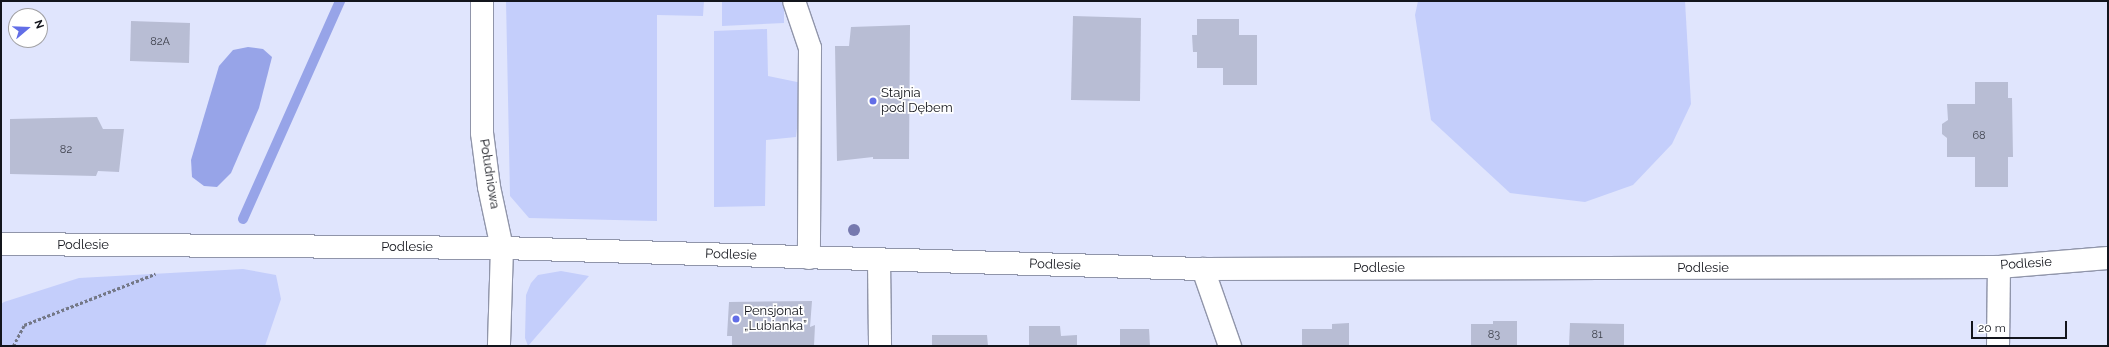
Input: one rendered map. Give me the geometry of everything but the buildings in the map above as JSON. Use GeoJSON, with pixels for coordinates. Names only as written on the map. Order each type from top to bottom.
{"type":"FeatureCollection","features":[{"type":"Feature","properties":{"kind":"street","name":"Południowa"},"geometry":{"type":"LineString","coordinates":[[482,1],[482,133],[489,187],[502,248],[499,346]]}},
{"type":"Feature","properties":{"kind":"street"},"geometry":{"type":"LineString","coordinates":[[794,1],[810,48],[809,258]]}},
{"type":"Feature","properties":{"kind":"street","name":"Podlesie"},"geometry":{"type":"LineString","coordinates":[[1,244],[502,248],[1203,269],[1999,266],[2108,258]]}},
{"type":"Feature","properties":{"kind":"street"},"geometry":{"type":"LineString","coordinates":[[879,260],[880,346]]}},
{"type":"Feature","properties":{"kind":"street"},"geometry":{"type":"LineString","coordinates":[[1998,346],[1999,266]]}},
{"type":"Feature","properties":{"kind":"street"},"geometry":{"type":"LineString","coordinates":[[1203,269],[1230,346]]}},
{"type":"Feature","properties":{"kind":"path"},"geometry":{"type":"LineString","coordinates":[[13,346],[24,325],[161,272]]}},
{"type":"Feature","properties":{"kind":"shaded area"},"geometry":{"type":"Polygon","coordinates":[[[506,1],[704,1],[703,16],[657,15],[657,221],[529,218],[510,196],[506,1]]]}},
{"type":"Feature","properties":{"kind":"shaded area"},"geometry":{"type":"Polygon","coordinates":[[[722,1],[784,1],[784,23],[722,26],[722,1]]]}},
{"type":"Feature","properties":{"kind":"shaded area"},"geometry":{"type":"Polygon","coordinates":[[[1418,1],[1685,1],[1691,104],[1672,144],[1633,185],[1585,202],[1510,193],[1431,120],[1415,15],[1418,1]]]}},
{"type":"Feature","properties":{"kind":"shaded area"},"geometry":{"type":"Polygon","coordinates":[[[767,29],[768,76],[802,83],[796,137],[766,140],[765,206],[714,207],[714,31],[767,29]]]}},
{"type":"Feature","properties":{"kind":"shaded area"},"geometry":{"type":"Polygon","coordinates":[[[248,47],[263,49],[272,57],[259,108],[231,173],[217,187],[204,186],[192,177],[191,160],[219,66],[233,50],[248,47]]]}},
{"type":"Feature","properties":{"kind":"shaded area"},"geometry":{"type":"Polygon","coordinates":[[[243,269],[276,275],[281,299],[265,346],[1,346],[1,304],[79,278],[243,269]]]}},
{"type":"Feature","properties":{"kind":"shaded area"},"geometry":{"type":"Polygon","coordinates":[[[561,271],[589,276],[528,346],[525,338],[526,295],[531,283],[538,275],[561,271]]]}},
{"type":"Feature","properties":{"kind":"waterway"},"geometry":{"type":"LineString","coordinates":[[243,219],[340,1]]}},
{"type":"Feature","properties":{"kind":"place","name":"Stajnia pod Dębem"},"geometry":{"type":"Point","coordinates":[873,101]}},
{"type":"Feature","properties":{"kind":"place","name":"Pensjonat „Lubianka”"},"geometry":{"type":"Point","coordinates":[736,319]}}]}
